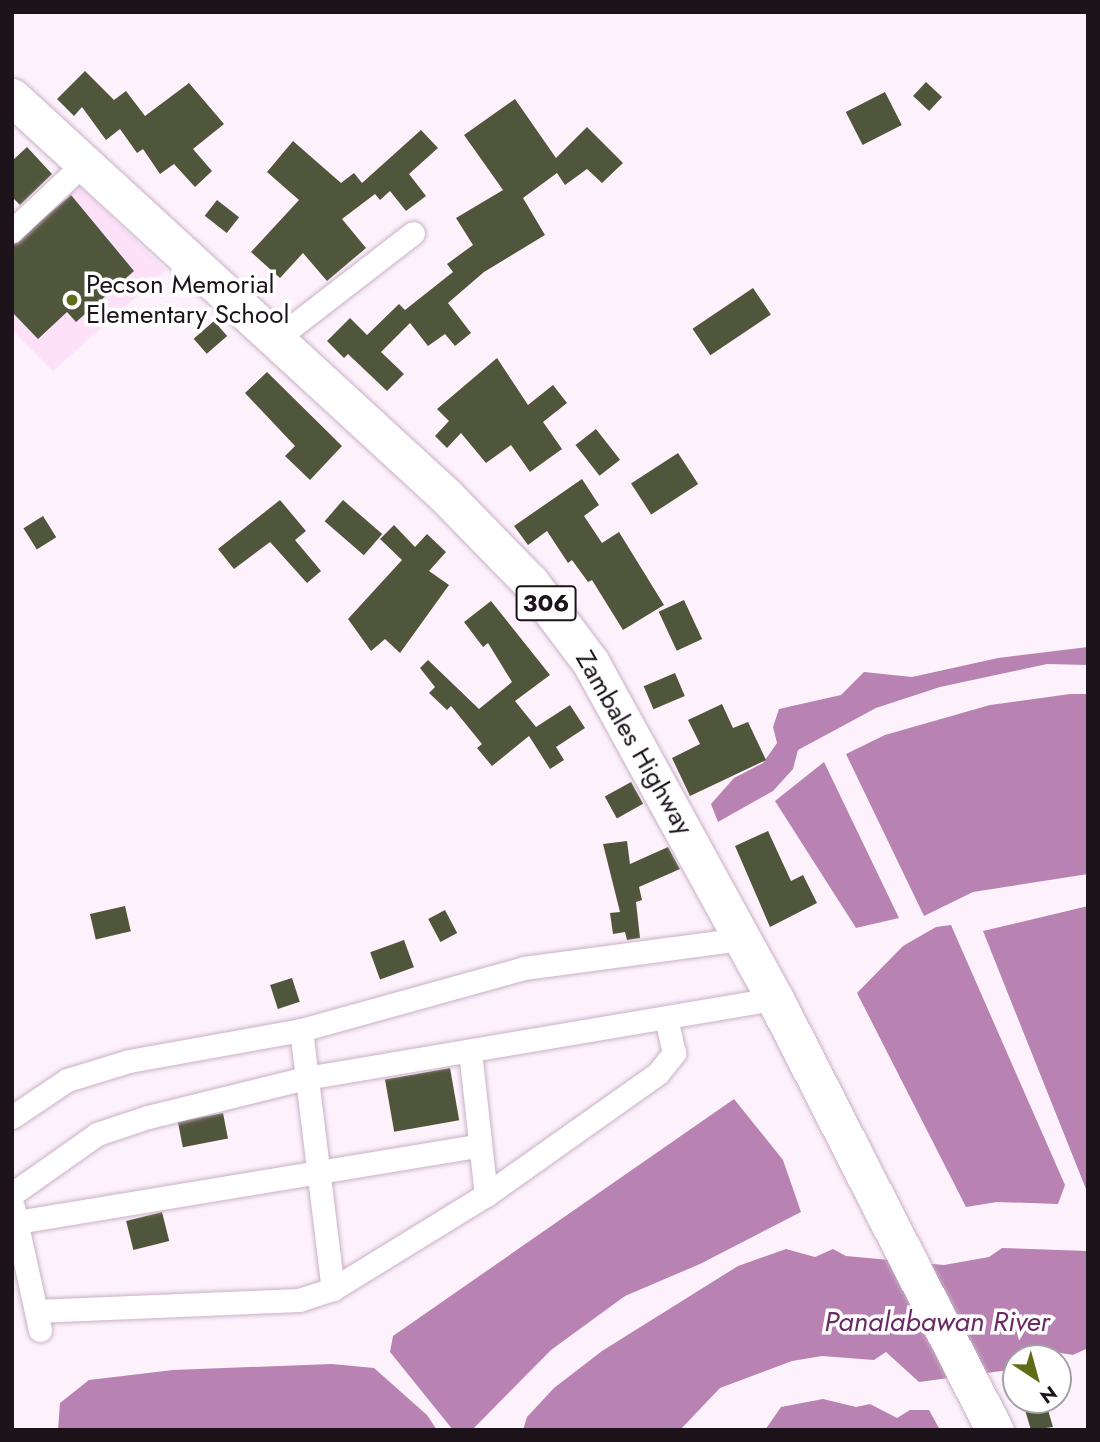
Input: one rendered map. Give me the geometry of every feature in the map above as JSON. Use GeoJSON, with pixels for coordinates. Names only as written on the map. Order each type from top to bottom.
{"type":"FeatureCollection","features":[{"type":"Feature","properties":{"kind":"main road","name":"Zambales Highway"},"geometry":{"type":"LineString","coordinates":[[12,97],[445,495],[530,582],[591,663],[775,999],[989,1420]]}},
{"type":"Feature","properties":{"kind":"street"},"geometry":{"type":"LineString","coordinates":[[12,231],[83,164]]}},
{"type":"Feature","properties":{"kind":"street"},"geometry":{"type":"LineString","coordinates":[[276,339],[413,233]]}},
{"type":"Feature","properties":{"kind":"street"},"geometry":{"type":"LineString","coordinates":[[12,1117],[49,1089],[90,1072],[301,1030],[524,968],[742,940]]}},
{"type":"Feature","properties":{"kind":"street"},"geometry":{"type":"LineString","coordinates":[[12,1194],[77,1146],[118,1125],[306,1079],[775,999]]}},
{"type":"Feature","properties":{"kind":"street"},"geometry":{"type":"LineString","coordinates":[[478,1146],[317,1173],[15,1213],[38,1321],[299,1300],[333,1289],[486,1195],[666,1066],[674,1046],[666,1019]]}},
{"type":"Feature","properties":{"kind":"street"},"geometry":{"type":"LineString","coordinates":[[301,1030],[333,1289]]}},
{"type":"Feature","properties":{"kind":"street"},"geometry":{"type":"LineString","coordinates":[[470,1051],[478,1146],[486,1195]]}},
{"type":"Feature","properties":{"kind":"shaded area","name":"Pecson Memorial Elementary School"},"geometry":{"type":"Polygon","coordinates":[[[72,179],[166,270],[53,371],[12,330],[12,233],[72,179]]]}},
{"type":"Feature","properties":{"kind":"water"},"geometry":{"type":"Polygon","coordinates":[[[1088,647],[1088,665],[1047,664],[940,687],[876,708],[798,750],[793,769],[773,791],[718,822],[711,804],[734,778],[763,763],[777,743],[773,727],[779,709],[841,695],[864,672],[912,677],[998,658],[1088,647]]]}},
{"type":"Feature","properties":{"kind":"water"},"geometry":{"type":"Polygon","coordinates":[[[1088,694],[1088,874],[973,892],[924,916],[846,754],[885,735],[990,705],[1088,694]]]}},
{"type":"Feature","properties":{"kind":"water"},"geometry":{"type":"Polygon","coordinates":[[[824,762],[899,918],[856,928],[775,801],[824,762]]]}},
{"type":"Feature","properties":{"kind":"water"},"geometry":{"type":"Polygon","coordinates":[[[1088,906],[1088,1194],[983,931],[1088,906]]]}},
{"type":"Feature","properties":{"kind":"water"},"geometry":{"type":"Polygon","coordinates":[[[951,925],[1065,1185],[1058,1204],[997,1202],[966,1207],[857,993],[903,946],[936,927],[951,925]]]}},
{"type":"Feature","properties":{"kind":"water"},"geometry":{"type":"Polygon","coordinates":[[[734,1099],[783,1160],[801,1212],[700,1264],[625,1296],[551,1350],[472,1430],[453,1430],[390,1352],[393,1336],[734,1099]]]}},
{"type":"Feature","properties":{"kind":"water","name":"Panalabawan River"},"geometry":{"type":"Polygon","coordinates":[[[1002,1248],[1088,1251],[1088,1348],[1073,1355],[1072,1344],[1002,1344],[1002,1371],[919,1382],[886,1352],[874,1360],[822,1356],[792,1361],[720,1388],[680,1430],[523,1430],[527,1417],[554,1388],[602,1351],[738,1266],[786,1249],[815,1257],[833,1249],[846,1256],[944,1265],[989,1257],[1002,1248]]]}},
{"type":"Feature","properties":{"kind":"water"},"geometry":{"type":"Polygon","coordinates":[[[332,1364],[374,1368],[427,1415],[437,1430],[58,1430],[60,1403],[89,1380],[173,1370],[332,1364]]]}},
{"type":"Feature","properties":{"kind":"water"},"geometry":{"type":"Polygon","coordinates":[[[823,1399],[856,1407],[870,1404],[897,1418],[910,1410],[929,1410],[940,1430],[765,1430],[781,1407],[823,1399]]]}},
{"type":"Feature","properties":{"kind":"building"},"geometry":{"type":"Polygon","coordinates":[[[85,71],[114,100],[126,91],[145,116],[189,83],[224,124],[193,149],[212,171],[195,187],[174,164],[160,174],[143,149],[137,153],[120,129],[106,140],[82,107],[74,116],[57,99],[85,71]]]}},
{"type":"Feature","properties":{"kind":"building"},"geometry":{"type":"Polygon","coordinates":[[[926,82],[942,97],[929,111],[913,96],[926,82]]]}},
{"type":"Feature","properties":{"kind":"building"},"geometry":{"type":"Polygon","coordinates":[[[885,92],[902,125],[863,145],[846,112],[885,92]]]}},
{"type":"Feature","properties":{"kind":"building"},"geometry":{"type":"Polygon","coordinates":[[[515,99],[556,158],[587,127],[623,163],[602,183],[587,169],[565,185],[557,173],[523,198],[545,235],[484,272],[448,303],[471,333],[455,346],[445,334],[428,346],[410,323],[381,352],[404,374],[387,391],[348,354],[344,358],[327,341],[350,318],[367,335],[399,304],[405,310],[453,272],[447,264],[473,245],[456,218],[503,190],[464,135],[515,99]]]}},
{"type":"Feature","properties":{"kind":"building"},"geometry":{"type":"Polygon","coordinates":[[[421,130],[438,148],[409,174],[426,196],[406,211],[390,191],[380,200],[375,194],[342,219],[366,248],[327,281],[303,253],[280,278],[251,252],[299,200],[267,172],[293,141],[341,183],[354,173],[362,183],[421,130]]]}},
{"type":"Feature","properties":{"kind":"building"},"geometry":{"type":"Polygon","coordinates":[[[27,147],[52,174],[20,205],[12,197],[12,161],[27,147]]]}},
{"type":"Feature","properties":{"kind":"building","name":"Pecson Memorial Elementary School"},"geometry":{"type":"Polygon","coordinates":[[[71,195],[134,271],[76,322],[67,312],[38,339],[12,312],[12,245],[71,195]]]}},
{"type":"Feature","properties":{"kind":"building"},"geometry":{"type":"Polygon","coordinates":[[[217,200],[239,217],[227,233],[205,216],[217,200]]]}},
{"type":"Feature","properties":{"kind":"building"},"geometry":{"type":"Polygon","coordinates":[[[753,288],[771,315],[710,355],[692,329],[753,288]]]}},
{"type":"Feature","properties":{"kind":"building"},"geometry":{"type":"Polygon","coordinates":[[[214,321],[227,336],[207,354],[194,339],[214,321]]]}},
{"type":"Feature","properties":{"kind":"building"},"geometry":{"type":"Polygon","coordinates":[[[497,358],[528,405],[553,385],[567,403],[543,422],[562,449],[530,472],[511,445],[486,463],[461,433],[447,448],[435,436],[449,421],[437,409],[497,358]]]}},
{"type":"Feature","properties":{"kind":"building"},"geometry":{"type":"Polygon","coordinates":[[[267,372],[342,446],[310,480],[285,456],[295,446],[245,393],[267,372]]]}},
{"type":"Feature","properties":{"kind":"building"},"geometry":{"type":"Polygon","coordinates":[[[596,429],[620,460],[600,476],[576,445],[596,429]]]}},
{"type":"Feature","properties":{"kind":"building"},"geometry":{"type":"Polygon","coordinates":[[[678,453],[698,484],[651,515],[631,483],[678,453]]]}},
{"type":"Feature","properties":{"kind":"building"},"geometry":{"type":"Polygon","coordinates":[[[582,479],[599,505],[584,516],[602,543],[619,532],[664,605],[623,630],[592,580],[588,582],[572,560],[568,563],[547,531],[528,545],[514,526],[582,479]]]}},
{"type":"Feature","properties":{"kind":"building"},"geometry":{"type":"Polygon","coordinates":[[[280,500],[306,531],[295,540],[321,571],[307,583],[270,542],[234,569],[218,549],[280,500]]]}},
{"type":"Feature","properties":{"kind":"building"},"geometry":{"type":"Polygon","coordinates":[[[343,500],[382,534],[364,555],[325,521],[343,500]]]}},
{"type":"Feature","properties":{"kind":"building"},"geometry":{"type":"Polygon","coordinates":[[[43,516],[56,537],[37,549],[23,528],[43,516]]]}},
{"type":"Feature","properties":{"kind":"building"},"geometry":{"type":"Polygon","coordinates":[[[394,525],[415,547],[427,534],[446,552],[429,571],[449,585],[400,653],[385,639],[371,651],[348,619],[402,560],[380,539],[394,525]]]}},
{"type":"Feature","properties":{"kind":"building"},"geometry":{"type":"Polygon","coordinates":[[[684,600],[702,639],[677,651],[659,612],[684,600]]]}},
{"type":"Feature","properties":{"kind":"building"},"geometry":{"type":"Polygon","coordinates":[[[491,601],[550,675],[515,701],[536,727],[570,705],[585,728],[556,747],[564,760],[550,769],[529,736],[492,766],[477,748],[482,744],[451,706],[447,710],[429,693],[435,687],[420,668],[428,660],[479,709],[512,682],[488,643],[483,647],[464,622],[491,601]]]}},
{"type":"Feature","properties":{"kind":"building"},"geometry":{"type":"Polygon","coordinates":[[[675,673],[685,696],[653,709],[644,686],[675,673]]]}},
{"type":"Feature","properties":{"kind":"building"},"geometry":{"type":"Polygon","coordinates":[[[722,704],[733,728],[748,722],[766,760],[690,796],[672,758],[700,744],[688,720],[722,704]]]}},
{"type":"Feature","properties":{"kind":"building"},"geometry":{"type":"Polygon","coordinates":[[[631,782],[643,804],[617,818],[605,797],[631,782]]]}},
{"type":"Feature","properties":{"kind":"building"},"geometry":{"type":"Polygon","coordinates":[[[768,831],[791,881],[803,875],[817,903],[770,927],[735,846],[768,831]]]}},
{"type":"Feature","properties":{"kind":"building"},"geometry":{"type":"Polygon","coordinates":[[[627,841],[630,864],[668,847],[680,869],[639,887],[642,900],[636,902],[640,938],[627,940],[625,932],[613,934],[610,913],[620,912],[603,844],[627,841]]]}},
{"type":"Feature","properties":{"kind":"building"},"geometry":{"type":"Polygon","coordinates":[[[125,906],[131,931],[96,939],[90,914],[125,906]]]}},
{"type":"Feature","properties":{"kind":"building"},"geometry":{"type":"Polygon","coordinates":[[[445,910],[457,933],[440,942],[428,919],[445,910]]]}},
{"type":"Feature","properties":{"kind":"building"},"geometry":{"type":"Polygon","coordinates":[[[404,940],[414,967],[380,980],[370,952],[404,940]]]}},
{"type":"Feature","properties":{"kind":"building"},"geometry":{"type":"Polygon","coordinates":[[[292,978],[300,1002],[278,1009],[270,985],[292,978]]]}},
{"type":"Feature","properties":{"kind":"building"},"geometry":{"type":"Polygon","coordinates":[[[450,1068],[459,1120],[394,1132],[385,1079],[450,1068]]]}},
{"type":"Feature","properties":{"kind":"building"},"geometry":{"type":"Polygon","coordinates":[[[223,1113],[228,1139],[183,1147],[178,1122],[223,1113]]]}},
{"type":"Feature","properties":{"kind":"building"},"geometry":{"type":"Polygon","coordinates":[[[162,1212],[169,1241],[133,1250],[126,1221],[162,1212]]]}},
{"type":"Feature","properties":{"kind":"building"},"geometry":{"type":"Polygon","coordinates":[[[1026,1414],[1049,1414],[1053,1427],[1031,1430],[1026,1414]]]}},
{"type":"Feature","properties":{"kind":"place","name":"Pecson Memorial Elementary School"},"geometry":{"type":"Point","coordinates":[72,300]}}]}
